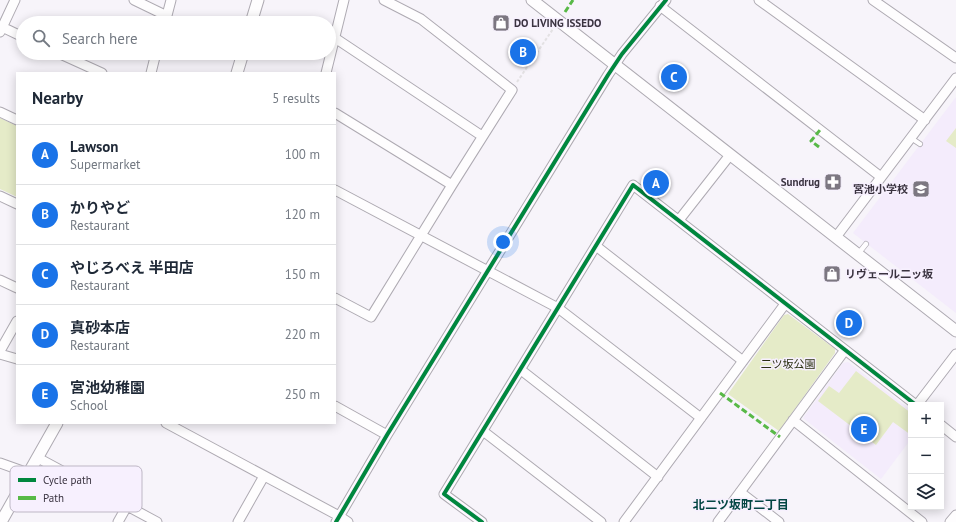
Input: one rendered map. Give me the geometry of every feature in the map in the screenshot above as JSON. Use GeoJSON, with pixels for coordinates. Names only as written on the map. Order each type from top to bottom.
{"type":"FeatureCollection","features":[{"type":"Feature","properties":{"kind":"street"},"geometry":{"type":"LineString","coordinates":[[15,0],[1,28],[16,34]]}},
{"type":"Feature","properties":{"kind":"street"},"geometry":{"type":"LineString","coordinates":[[134,0],[160,16]]}},
{"type":"Feature","properties":{"kind":"street"},"geometry":{"type":"LineString","coordinates":[[167,16],[171,0]]}},
{"type":"Feature","properties":{"kind":"street"},"geometry":{"type":"LineString","coordinates":[[253,16],[258,0]]}},
{"type":"Feature","properties":{"kind":"street"},"geometry":{"type":"LineString","coordinates":[[336,34],[344,0]]}},
{"type":"Feature","properties":{"kind":"street"},"geometry":{"type":"LineString","coordinates":[[336,299],[371,318],[482,136],[512,90],[421,19],[384,0]]}},
{"type":"Feature","properties":{"kind":"street"},"geometry":{"type":"LineString","coordinates":[[532,0],[956,331]]}},
{"type":"Feature","properties":{"kind":"street"},"geometry":{"type":"LineString","coordinates":[[759,0],[924,120]]}},
{"type":"Feature","properties":{"kind":"street"},"geometry":{"type":"LineString","coordinates":[[873,0],[956,58]]}},
{"type":"Feature","properties":{"kind":"street"},"geometry":{"type":"LineString","coordinates":[[338,519],[487,270],[614,65],[663,3],[881,177]]}},
{"type":"Feature","properties":{"kind":"street"},"geometry":{"type":"LineString","coordinates":[[336,39],[482,136]]}},
{"type":"Feature","properties":{"kind":"street"},"geometry":{"type":"LineString","coordinates":[[73,60],[100,72]]}},
{"type":"Feature","properties":{"kind":"street"},"geometry":{"type":"LineString","coordinates":[[151,72],[154,60]]}},
{"type":"Feature","properties":{"kind":"street"},"geometry":{"type":"LineString","coordinates":[[237,72],[241,60]]}},
{"type":"Feature","properties":{"kind":"street"},"geometry":{"type":"LineString","coordinates":[[326,72],[329,60]]}},
{"type":"Feature","properties":{"kind":"street"},"geometry":{"type":"LineString","coordinates":[[836,237],[956,78]]}},
{"type":"Feature","properties":{"kind":"street"},"geometry":{"type":"LineString","coordinates":[[0,112],[16,120]]}},
{"type":"Feature","properties":{"kind":"street"},"geometry":{"type":"LineString","coordinates":[[336,114],[452,185]]}},
{"type":"Feature","properties":{"kind":"street"},"geometry":{"type":"LineString","coordinates":[[679,220],[730,155]]}},
{"type":"Feature","properties":{"kind":"street"},"geometry":{"type":"LineString","coordinates":[[482,522],[444,494],[633,185],[912,402]]}},
{"type":"Feature","properties":{"kind":"street"},"geometry":{"type":"LineString","coordinates":[[336,191],[558,308],[701,418]]}},
{"type":"Feature","properties":{"kind":"street"},"geometry":{"type":"LineString","coordinates":[[0,196],[16,204]]}},
{"type":"Feature","properties":{"kind":"street"},"geometry":{"type":"LineString","coordinates":[[596,246],[743,361]]}},
{"type":"Feature","properties":{"kind":"street"},"geometry":{"type":"LineString","coordinates":[[0,280],[16,288]]}},
{"type":"Feature","properties":{"kind":"street"},"geometry":{"type":"LineString","coordinates":[[624,522],[785,304]]}},
{"type":"Feature","properties":{"kind":"street"},"geometry":{"type":"LineString","coordinates":[[0,351],[16,323]]}},
{"type":"Feature","properties":{"kind":"street"},"geometry":{"type":"LineString","coordinates":[[718,522],[793,420],[817,393],[845,350]]}},
{"type":"Feature","properties":{"kind":"street"},"geometry":{"type":"LineString","coordinates":[[0,354],[16,359]]}},
{"type":"Feature","properties":{"kind":"street"},"geometry":{"type":"LineString","coordinates":[[918,402],[956,354]]}},
{"type":"Feature","properties":{"kind":"street"},"geometry":{"type":"LineString","coordinates":[[521,370],[658,477]]}},
{"type":"Feature","properties":{"kind":"street"},"geometry":{"type":"LineString","coordinates":[[336,407],[387,435]]}},
{"type":"Feature","properties":{"kind":"street"},"geometry":{"type":"LineString","coordinates":[[793,420],[922,522]]}},
{"type":"Feature","properties":{"kind":"street"},"geometry":{"type":"LineString","coordinates":[[33,466],[56,424]]}},
{"type":"Feature","properties":{"kind":"street"},"geometry":{"type":"LineString","coordinates":[[168,424],[264,476],[338,519],[348,522]]}},
{"type":"Feature","properties":{"kind":"street"},"geometry":{"type":"LineString","coordinates":[[944,427],[956,437]]}},
{"type":"Feature","properties":{"kind":"street"},"geometry":{"type":"LineString","coordinates":[[483,431],[601,522]]}},
{"type":"Feature","properties":{"kind":"street"},"geometry":{"type":"LineString","coordinates":[[38,458],[53,466]]}},
{"type":"Feature","properties":{"kind":"street"},"geometry":{"type":"LineString","coordinates":[[0,463],[10,467]]}},
{"type":"Feature","properties":{"kind":"street"},"geometry":{"type":"LineString","coordinates":[[238,522],[264,476]]}},
{"type":"Feature","properties":{"kind":"street"},"geometry":{"type":"LineString","coordinates":[[740,492],[779,522]]}},
{"type":"Feature","properties":{"kind":"street"},"geometry":{"type":"LineString","coordinates":[[1,522],[10,506]]}},
{"type":"Feature","properties":{"kind":"street"},"geometry":{"type":"LineString","coordinates":[[118,522],[124,512]]}},
{"type":"Feature","properties":{"kind":"street"},"geometry":{"type":"LineString","coordinates":[[138,512],[157,522]]}},
{"type":"Feature","properties":{"kind":"street"},"geometry":{"type":"LineString","coordinates":[[950,522],[956,515]]}},
{"type":"Feature","properties":{"kind":"lane"},"geometry":{"type":"LineString","coordinates":[[911,138],[920,144]]}},
{"type":"Feature","properties":{"kind":"lane"},"geometry":{"type":"LineString","coordinates":[[858,254],[866,244]]}},
{"type":"Feature","properties":{"kind":"path"},"geometry":{"type":"LineString","coordinates":[[512,90],[553,29]]}},
{"type":"Feature","properties":{"kind":"shaded area","name":"宮池小学校"},"geometry":{"type":"Polygon","coordinates":[[[956,97],[956,313],[853,233],[956,97]]]}},
{"type":"Feature","properties":{"kind":"shaded area"},"geometry":{"type":"Polygon","coordinates":[[[848,362],[908,408],[908,443],[881,479],[803,418],[843,363],[848,362]]]}},
{"type":"Feature","properties":{"kind":"green space"},"geometry":{"type":"Polygon","coordinates":[[[0,118],[16,126],[16,197],[0,189],[0,118]]]}},
{"type":"Feature","properties":{"kind":"green space"},"geometry":{"type":"Polygon","coordinates":[[[956,128],[956,148],[946,141],[956,128]]]}},
{"type":"Feature","properties":{"kind":"green space","name":"二ツ坂公園"},"geometry":{"type":"Polygon","coordinates":[[[788,314],[835,349],[835,353],[779,431],[728,394],[784,315],[788,314]]]}},
{"type":"Feature","properties":{"kind":"green space"},"geometry":{"type":"Polygon","coordinates":[[[856,371],[908,411],[908,433],[893,422],[876,445],[818,401],[829,386],[839,393],[856,371]]]}},
{"type":"Feature","properties":{"kind":"marked path"},"geometry":{"type":"LineString","coordinates":[[565,12],[573,0]]}},
{"type":"Feature","properties":{"kind":"marked path"},"geometry":{"type":"LineString","coordinates":[[819,147],[811,141],[820,130]]}},
{"type":"Feature","properties":{"kind":"marked path"},"geometry":{"type":"LineString","coordinates":[[720,393],[780,437]]}},
{"type":"Feature","properties":{"kind":"cycle path"},"geometry":{"type":"LineString","coordinates":[[336,522],[387,435],[608,75],[622,54],[666,0]]}},
{"type":"Feature","properties":{"kind":"cycle path"},"geometry":{"type":"LineString","coordinates":[[482,522],[444,494],[633,185],[912,402]]}},
{"type":"Feature","properties":{"kind":"place","name":"DO LIVING ISSEDO"},"geometry":{"type":"Point","coordinates":[501,23]}},
{"type":"Feature","properties":{"kind":"place","name":"かりやど"},"geometry":{"type":"Point","coordinates":[523,52]}},
{"type":"Feature","properties":{"kind":"place","name":"やじろべえ 半田店"},"geometry":{"type":"Point","coordinates":[674,77]}},
{"type":"Feature","properties":{"kind":"place","name":"Sundrug"},"geometry":{"type":"Point","coordinates":[833,182]}},
{"type":"Feature","properties":{"kind":"place","name":"Lawson"},"geometry":{"type":"Point","coordinates":[656,183]}},
{"type":"Feature","properties":{"kind":"place","name":"宮池小学校"},"geometry":{"type":"Point","coordinates":[921,189]}},
{"type":"Feature","properties":{"kind":"place","name":"リヴェール二ッ坂"},"geometry":{"type":"Point","coordinates":[832,274]}},
{"type":"Feature","properties":{"kind":"place","name":"真砂本店"},"geometry":{"type":"Point","coordinates":[849,323]}},
{"type":"Feature","properties":{"kind":"place","name":"宮池幼稚園"},"geometry":{"type":"Point","coordinates":[864,429]}},
{"type":"Feature","properties":{"kind":"district","name":"北二ツ坂町二丁目"},"geometry":{"type":"Point","coordinates":[741,505]}}]}
